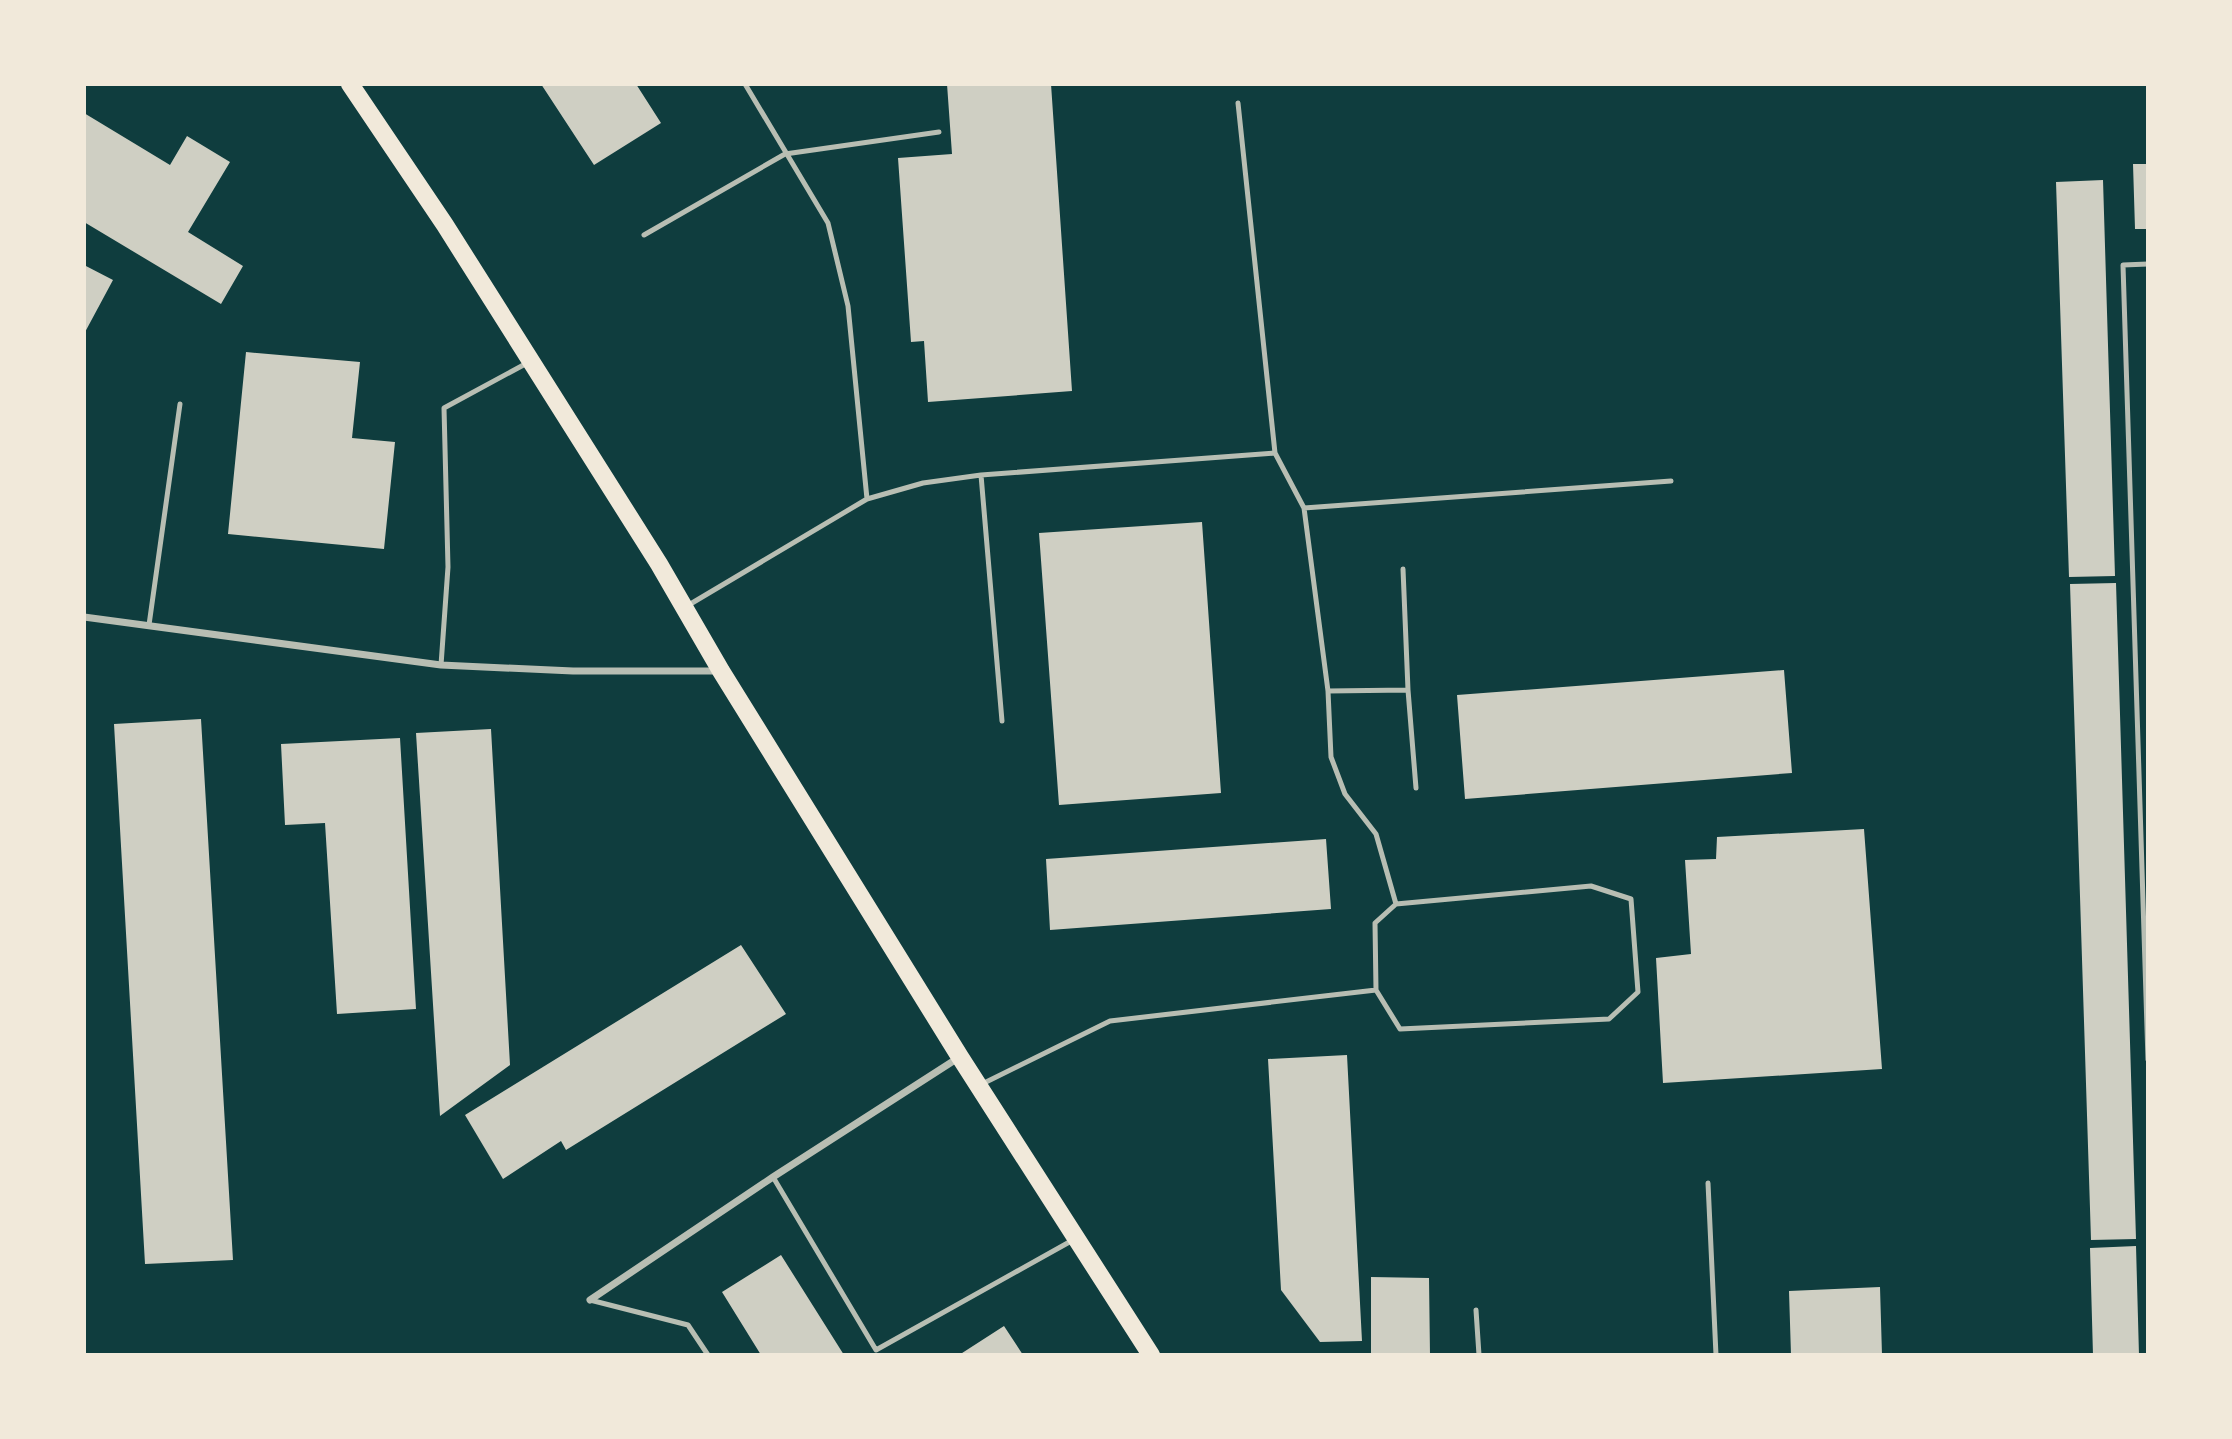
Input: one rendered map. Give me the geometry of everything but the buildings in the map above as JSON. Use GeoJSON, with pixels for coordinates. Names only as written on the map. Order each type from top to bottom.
{"type":"FeatureCollection","features":[{"type":"Feature","properties":{"kind":"main road"},"geometry":{"type":"LineString","coordinates":[[350,84],[445,225],[684,607],[960,1057],[1151,1355]]}},
{"type":"Feature","properties":{"kind":"street"},"geometry":{"type":"LineString","coordinates":[[84,617],[441,665],[573,671],[721,671]]}},
{"type":"Feature","properties":{"kind":"street"},"geometry":{"type":"LineString","coordinates":[[590,1300],[773,1177],[960,1057]]}},
{"type":"Feature","properties":{"kind":"lane"},"geometry":{"type":"LineString","coordinates":[[745,84],[828,223],[848,306],[867,499]]}},
{"type":"Feature","properties":{"kind":"lane"},"geometry":{"type":"LineString","coordinates":[[1238,103],[1275,453],[1304,508],[1328,691],[1331,757],[1345,794],[1376,834],[1396,904]]}},
{"type":"Feature","properties":{"kind":"lane"},"geometry":{"type":"LineString","coordinates":[[644,235],[785,154],[939,132]]}},
{"type":"Feature","properties":{"kind":"lane"},"geometry":{"type":"LineString","coordinates":[[2148,264],[2123,265],[2148,1060]]}},
{"type":"Feature","properties":{"kind":"lane"},"geometry":{"type":"LineString","coordinates":[[441,665],[448,568],[444,408],[529,361]]}},
{"type":"Feature","properties":{"kind":"lane"},"geometry":{"type":"LineString","coordinates":[[149,625],[180,404]]}},
{"type":"Feature","properties":{"kind":"lane"},"geometry":{"type":"LineString","coordinates":[[684,607],[867,499],[923,483],[981,475],[1275,453]]}},
{"type":"Feature","properties":{"kind":"lane"},"geometry":{"type":"LineString","coordinates":[[981,475],[1002,721]]}},
{"type":"Feature","properties":{"kind":"lane"},"geometry":{"type":"LineString","coordinates":[[1304,508],[1671,481]]}},
{"type":"Feature","properties":{"kind":"lane"},"geometry":{"type":"LineString","coordinates":[[1403,569],[1408,690],[1416,788]]}},
{"type":"Feature","properties":{"kind":"lane"},"geometry":{"type":"LineString","coordinates":[[1328,691],[1408,690]]}},
{"type":"Feature","properties":{"kind":"lane"},"geometry":{"type":"LineString","coordinates":[[1591,886],[1631,899],[1638,992],[1609,1019],[1400,1029],[1376,990],[1375,923],[1396,904],[1591,886]]}},
{"type":"Feature","properties":{"kind":"lane"},"geometry":{"type":"LineString","coordinates":[[979,1086],[1110,1021],[1376,990]]}},
{"type":"Feature","properties":{"kind":"lane"},"geometry":{"type":"LineString","coordinates":[[773,1177],[876,1350],[1076,1238]]}},
{"type":"Feature","properties":{"kind":"lane"},"geometry":{"type":"LineString","coordinates":[[1708,1183],[1716,1355]]}},
{"type":"Feature","properties":{"kind":"lane"},"geometry":{"type":"LineString","coordinates":[[590,1300],[688,1325],[708,1355]]}},
{"type":"Feature","properties":{"kind":"lane"},"geometry":{"type":"LineString","coordinates":[[1476,1310],[1479,1355]]}}]}
